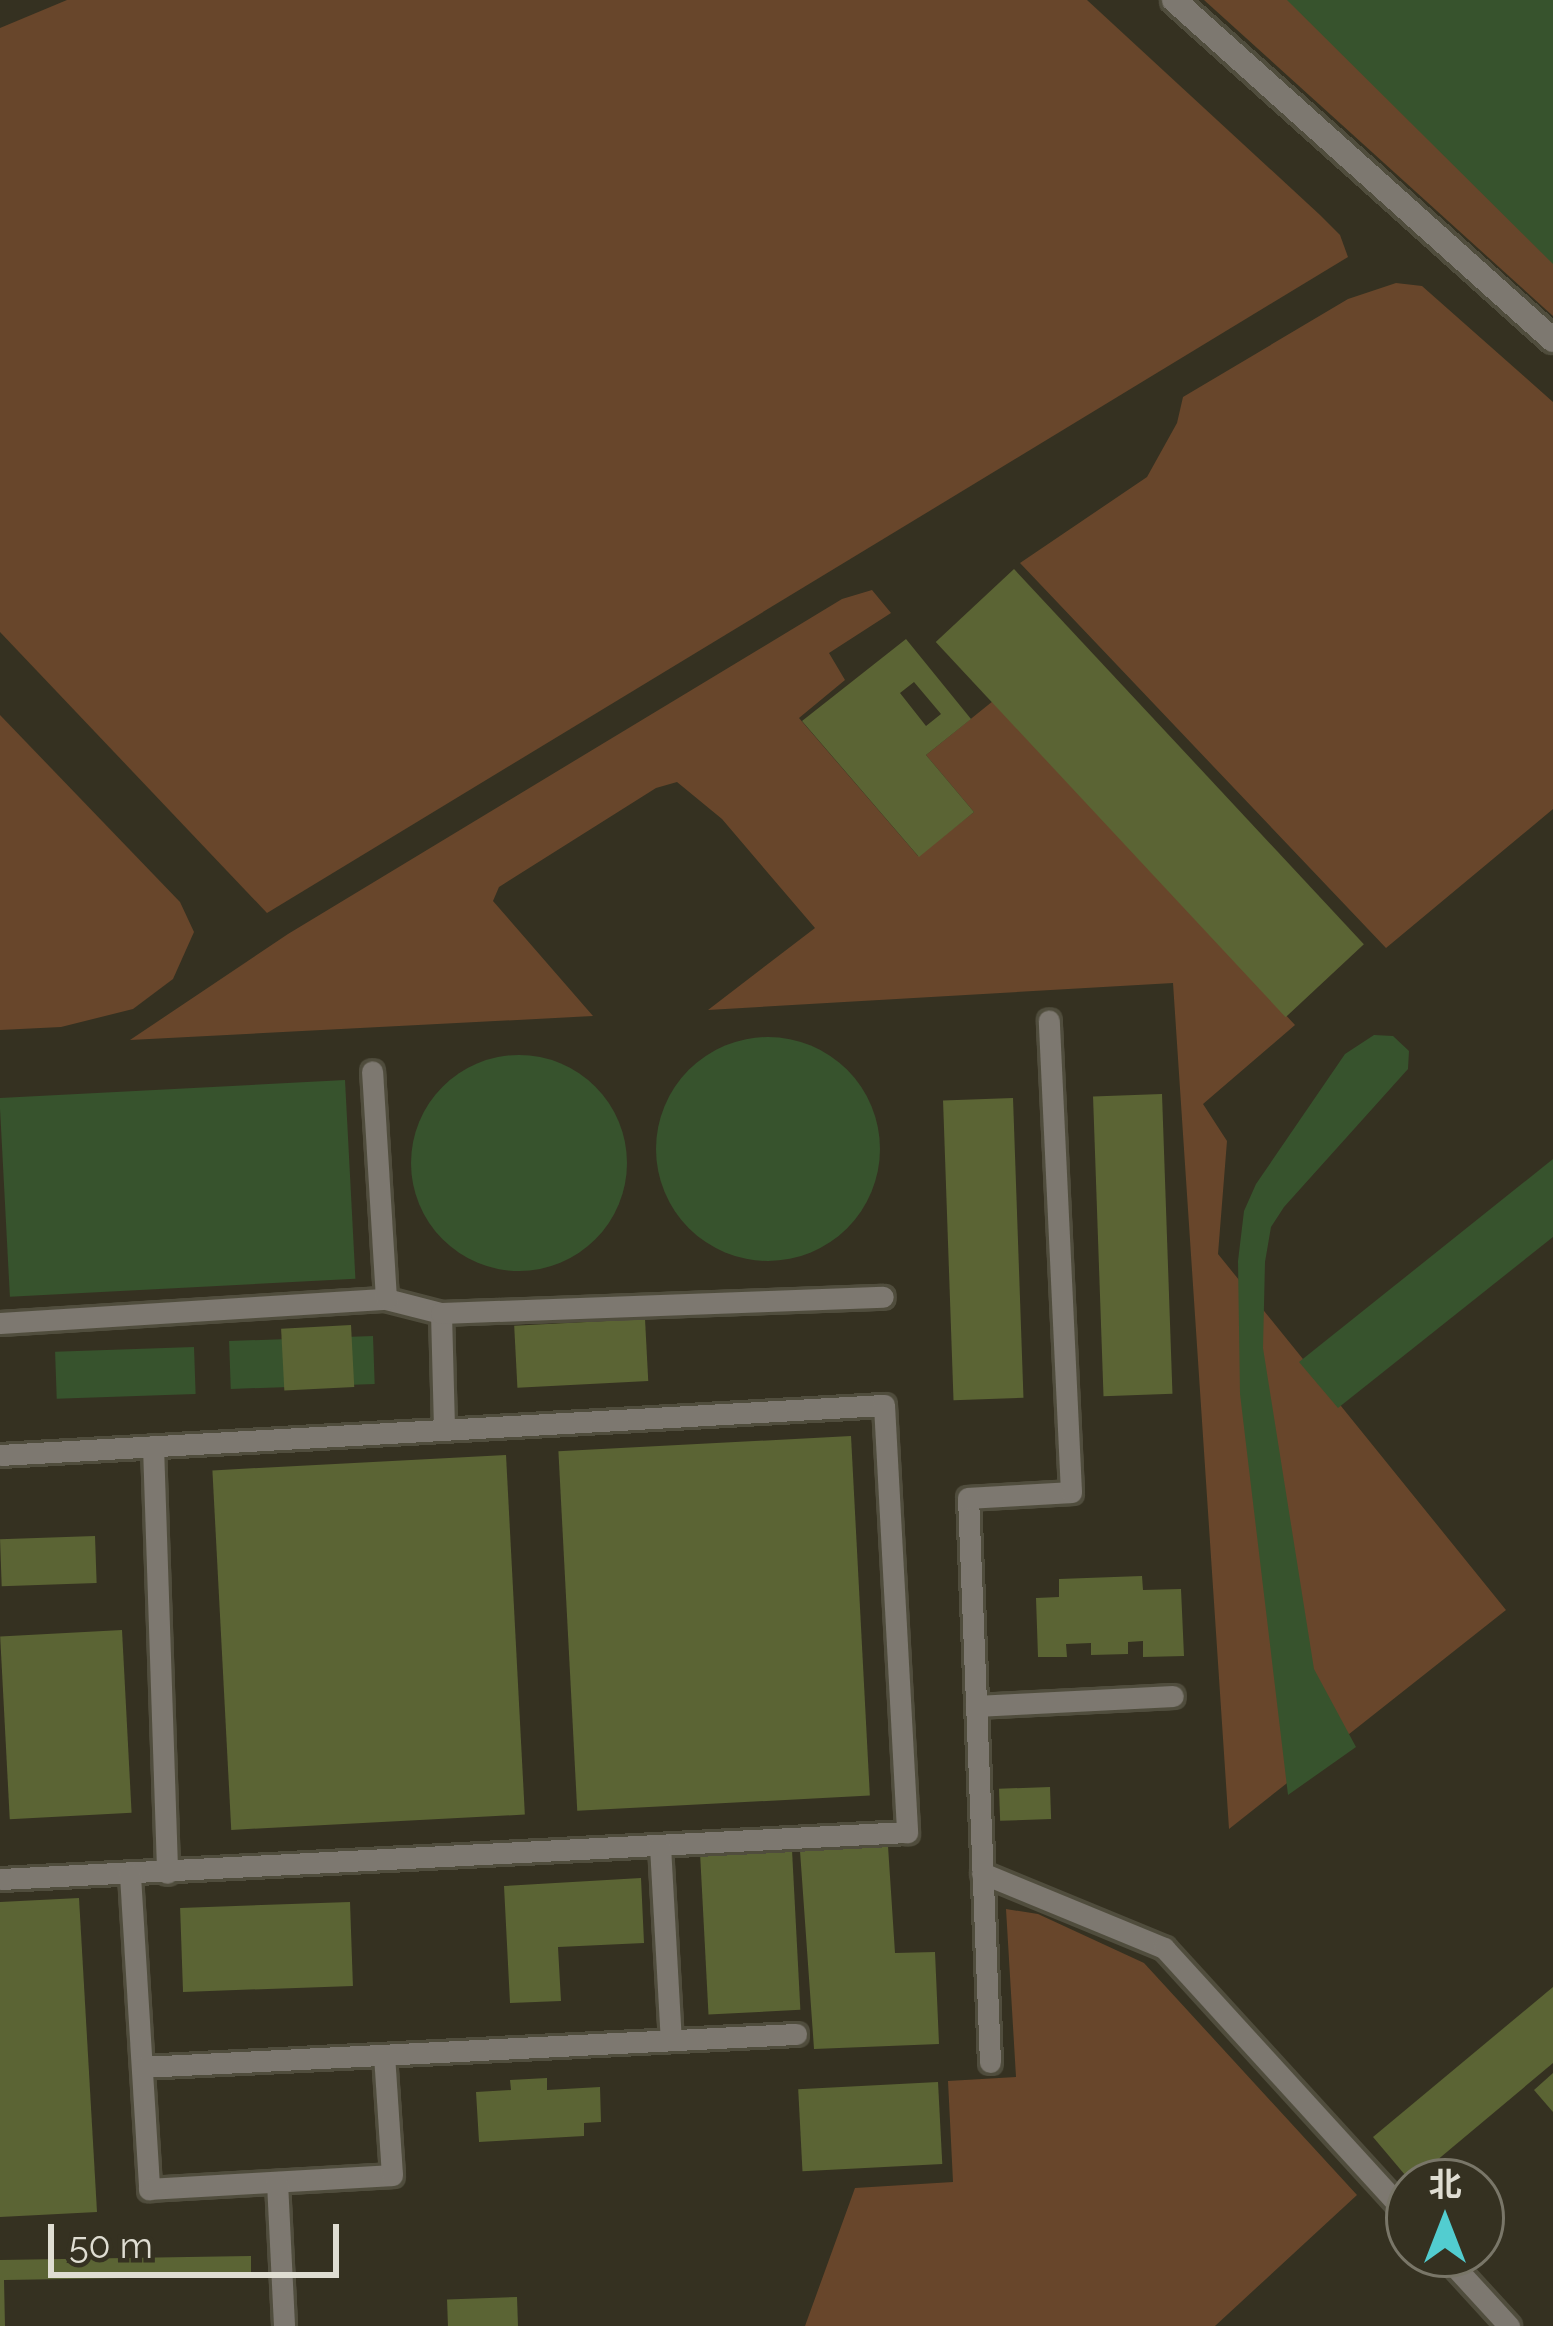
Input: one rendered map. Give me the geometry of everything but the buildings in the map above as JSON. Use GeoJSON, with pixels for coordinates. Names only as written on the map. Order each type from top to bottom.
{"type":"FeatureCollection","features":[{"type":"Feature","properties":{"kind":"street"},"geometry":{"type":"LineString","coordinates":[[1174,0],[1553,340]]}},
{"type":"Feature","properties":{"kind":"lane"},"geometry":{"type":"LineString","coordinates":[[990,2062],[968,1498],[1071,1492],[1049,1021]]}},
{"type":"Feature","properties":{"kind":"lane"},"geometry":{"type":"LineString","coordinates":[[371,1071],[386,1299]]}},
{"type":"Feature","properties":{"kind":"lane"},"geometry":{"type":"LineString","coordinates":[[0,1323],[386,1299],[441,1313],[883,1297]]}},
{"type":"Feature","properties":{"kind":"lane"},"geometry":{"type":"LineString","coordinates":[[441,1313],[444,1430]]}},
{"type":"Feature","properties":{"kind":"lane"},"geometry":{"type":"LineString","coordinates":[[0,1455],[884,1405],[907,1832],[0,1879]]}},
{"type":"Feature","properties":{"kind":"lane"},"geometry":{"type":"LineString","coordinates":[[153,1446],[167,1873]]}},
{"type":"Feature","properties":{"kind":"lane"},"geometry":{"type":"LineString","coordinates":[[976,1706],[1173,1696]]}},
{"type":"Feature","properties":{"kind":"lane"},"geometry":{"type":"LineString","coordinates":[[660,1846],[670,2040]]}},
{"type":"Feature","properties":{"kind":"lane"},"geometry":{"type":"LineString","coordinates":[[982,1873],[1164,1948],[1385,2190]]}},
{"type":"Feature","properties":{"kind":"lane"},"geometry":{"type":"LineString","coordinates":[[130,1875],[148,2189],[392,2175],[384,2054]]}},
{"type":"Feature","properties":{"kind":"lane"},"geometry":{"type":"LineString","coordinates":[[142,2067],[796,2034]]}},
{"type":"Feature","properties":{"kind":"lane"},"geometry":{"type":"LineString","coordinates":[[277,2182],[288,2325]]}},
{"type":"Feature","properties":{"kind":"lane"},"geometry":{"type":"LineString","coordinates":[[1465,2278],[1509,2326]]}},
{"type":"Feature","properties":{"kind":"shaded area"},"geometry":{"type":"Polygon","coordinates":[[[67,0],[1087,0],[1320,215],[1340,235],[1348,257],[267,913],[0,632],[0,28],[67,0]]]}},
{"type":"Feature","properties":{"kind":"shaded area"},"geometry":{"type":"Polygon","coordinates":[[[1204,0],[1291,0],[1553,263],[1553,316],[1204,0]]]}},
{"type":"Feature","properties":{"kind":"shaded area"},"geometry":{"type":"Polygon","coordinates":[[[1287,0],[1553,0],[1553,264],[1287,0]]]}},
{"type":"Feature","properties":{"kind":"shaded area"},"geometry":{"type":"Polygon","coordinates":[[[1396,283],[1422,286],[1553,402],[1553,809],[1386,948],[1020,563],[1147,477],[1177,423],[1183,397],[1348,299],[1396,283]]]}},
{"type":"Feature","properties":{"kind":"shaded area"},"geometry":{"type":"Polygon","coordinates":[[[872,590],[891,613],[829,653],[845,680],[799,718],[918,856],[974,812],[926,755],[993,701],[1295,1025],[1203,1104],[1227,1141],[1218,1254],[1506,1610],[1229,1829],[1173,983],[708,1010],[815,928],[722,819],[677,782],[656,788],[499,887],[493,901],[593,1016],[130,1040],[288,934],[842,599],[872,590]]]}},
{"type":"Feature","properties":{"kind":"shaded area"},"geometry":{"type":"Polygon","coordinates":[[[0,715],[180,902],[194,932],[173,979],[133,1009],[61,1027],[0,1030],[0,715]]]}},
{"type":"Feature","properties":{"kind":"shaded area"},"geometry":{"type":"Polygon","coordinates":[[[1374,1035],[1393,1036],[1409,1051],[1408,1069],[1284,1207],[1271,1227],[1265,1262],[1263,1348],[1314,1669],[1356,1747],[1288,1795],[1240,1394],[1238,1261],[1244,1211],[1256,1184],[1345,1054],[1374,1035]]]}},
{"type":"Feature","properties":{"kind":"shaded area"},"geometry":{"type":"Polygon","coordinates":[[[768,1037],[811,1045],[847,1070],[872,1106],[880,1149],[872,1192],[847,1228],[811,1253],[768,1261],[725,1253],[689,1228],[664,1192],[656,1149],[664,1106],[689,1070],[725,1045],[768,1037]]]}},
{"type":"Feature","properties":{"kind":"shaded area"},"geometry":{"type":"Polygon","coordinates":[[[519,1055],[560,1063],[596,1086],[619,1122],[627,1163],[619,1204],[596,1240],[560,1263],[519,1271],[478,1263],[442,1240],[419,1204],[411,1163],[419,1122],[442,1086],[478,1063],[519,1055]]]}},
{"type":"Feature","properties":{"kind":"shaded area"},"geometry":{"type":"Polygon","coordinates":[[[345,1080],[355,1279],[10,1297],[0,1098],[345,1080]]]}},
{"type":"Feature","properties":{"kind":"shaded area"},"geometry":{"type":"Polygon","coordinates":[[[1553,1159],[1553,1237],[1338,1408],[1299,1362],[1553,1159]]]}},
{"type":"Feature","properties":{"kind":"shaded area"},"geometry":{"type":"Polygon","coordinates":[[[373,1336],[375,1384],[231,1389],[229,1341],[373,1336]]]}},
{"type":"Feature","properties":{"kind":"shaded area"},"geometry":{"type":"Polygon","coordinates":[[[194,1347],[196,1394],[57,1399],[55,1352],[194,1347]]]}},
{"type":"Feature","properties":{"kind":"shaded area"},"geometry":{"type":"Polygon","coordinates":[[[1006,1909],[1038,1914],[1144,1963],[1357,2195],[1215,2326],[805,2326],[855,2188],[953,2182],[948,2081],[1016,2077],[1006,1909]]]}}]}
